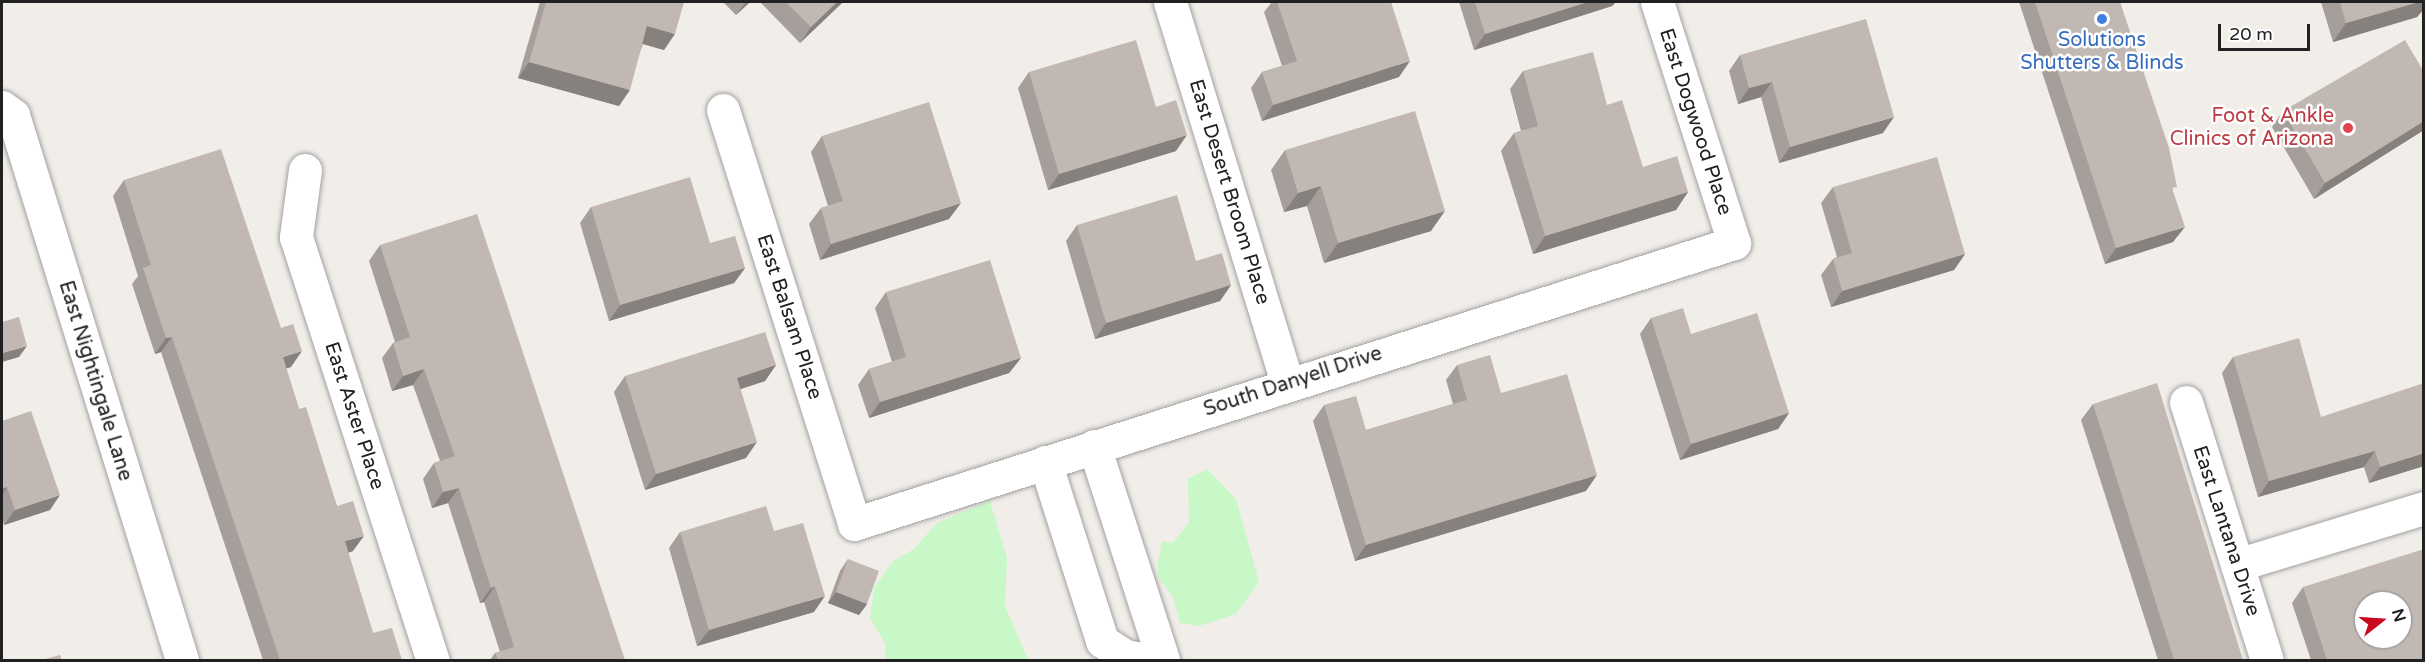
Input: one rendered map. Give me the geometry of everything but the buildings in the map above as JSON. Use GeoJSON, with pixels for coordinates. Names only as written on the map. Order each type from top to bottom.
{"type":"FeatureCollection","features":[{"type":"Feature","properties":{"kind":"street","name":"East Desert Broom Place"},"geometry":{"type":"LineString","coordinates":[[1170,2],[1287,383]]}},
{"type":"Feature","properties":{"kind":"street","name":"East Dogwood Place"},"geometry":{"type":"LineString","coordinates":[[1657,2],[1734,243]]}},
{"type":"Feature","properties":{"kind":"street","name":"East Nightingale Lane"},"geometry":{"type":"LineString","coordinates":[[2,106],[13,115],[13,158],[182,660]]}},
{"type":"Feature","properties":{"kind":"street","name":"East Balsam Place"},"geometry":{"type":"LineString","coordinates":[[723,110],[854,524]]}},
{"type":"Feature","properties":{"kind":"street","name":"East Aster Place"},"geometry":{"type":"LineString","coordinates":[[305,170],[296,237],[433,660]]}},
{"type":"Feature","properties":{"kind":"street","name":"South Danyell Drive"},"geometry":{"type":"LineString","coordinates":[[854,524],[1287,383],[1734,243]]}},
{"type":"Feature","properties":{"kind":"street","name":"East Lantana Drive"},"geometry":{"type":"LineString","coordinates":[[2186,402],[2267,660]]}},
{"type":"Feature","properties":{"kind":"street"},"geometry":{"type":"LineString","coordinates":[[1094,446],[1163,660]]}},
{"type":"Feature","properties":{"kind":"street"},"geometry":{"type":"LineString","coordinates":[[1045,462],[1102,641],[1125,656],[1148,660]]}},
{"type":"Feature","properties":{"kind":"street"},"geometry":{"type":"LineString","coordinates":[[2237,565],[2424,508]]}},
{"type":"Feature","properties":{"kind":"street"},"geometry":{"type":"LineString","coordinates":[[1084,586],[1134,570]]}},
{"type":"Feature","properties":{"kind":"green space"},"geometry":{"type":"Polygon","coordinates":[[[1207,469],[1236,499],[1259,582],[1236,614],[1199,626],[1180,623],[1173,597],[1158,577],[1158,561],[1162,541],[1173,543],[1189,522],[1188,479],[1207,469]]]}},
{"type":"Feature","properties":{"kind":"green space"},"geometry":{"type":"Polygon","coordinates":[[[990,501],[1007,558],[1005,606],[1028,660],[885,660],[886,645],[870,618],[874,588],[893,561],[914,549],[937,523],[990,501]]]}},
{"type":"Feature","properties":{"kind":"place","name":"Solutions Shutters & Blinds"},"geometry":{"type":"Point","coordinates":[2102,19]}},
{"type":"Feature","properties":{"kind":"place","name":"Foot & Ankle Clinics of Arizona"},"geometry":{"type":"Point","coordinates":[2348,128]}}]}
